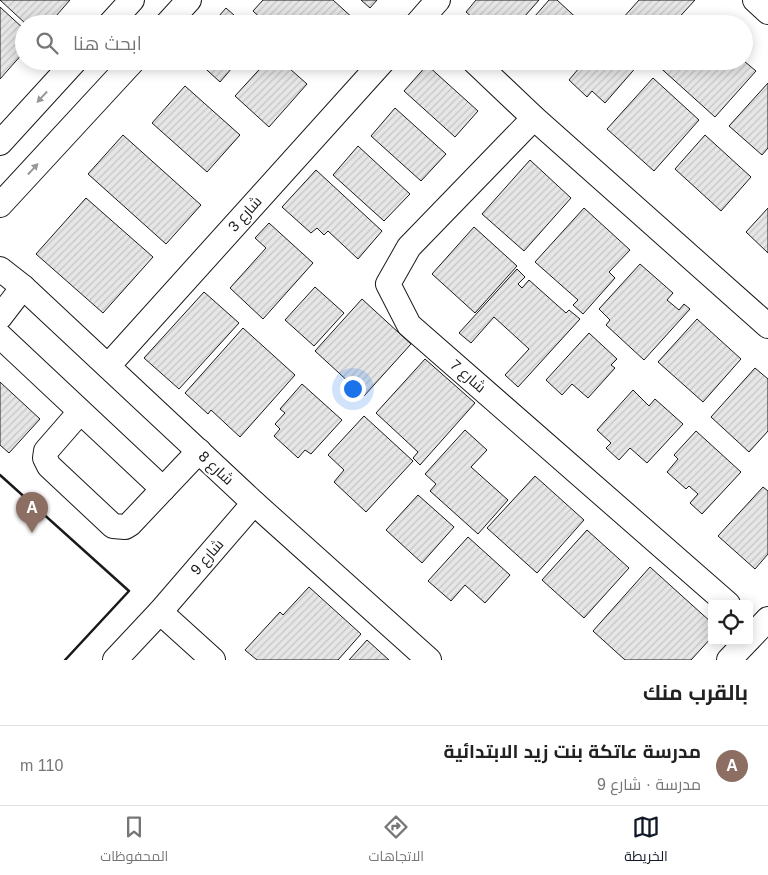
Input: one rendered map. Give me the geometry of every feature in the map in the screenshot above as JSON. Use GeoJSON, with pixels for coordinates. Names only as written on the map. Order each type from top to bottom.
{"type":"FeatureCollection","features":[{"type":"Feature","properties":{"kind":"street"},"geometry":{"type":"LineString","coordinates":[[118,15],[132,0]]}},
{"type":"Feature","properties":{"kind":"street"},"geometry":{"type":"LineString","coordinates":[[175,15],[189,0]]}},
{"type":"Feature","properties":{"kind":"street"},"geometry":{"type":"LineString","coordinates":[[755,0],[768,12]]}},
{"type":"Feature","properties":{"kind":"street"},"geometry":{"type":"LineString","coordinates":[[0,143],[67,70]]}},
{"type":"Feature","properties":{"kind":"street"},"geometry":{"type":"LineString","coordinates":[[0,205],[125,70]]}},
{"type":"Feature","properties":{"kind":"street","name":"شارع 3"},"geometry":{"type":"LineString","coordinates":[[108,366],[375,70]]}},
{"type":"Feature","properties":{"kind":"street"},"geometry":{"type":"LineString","coordinates":[[483,70],[534,118],[768,326]]}},
{"type":"Feature","properties":{"kind":"street","name":"شارع 7"},"geometry":{"type":"LineString","coordinates":[[534,118],[409,247],[388,284],[408,325],[723,600]]}},
{"type":"Feature","properties":{"kind":"street"},"geometry":{"type":"LineString","coordinates":[[0,317],[7,272]]}},
{"type":"Feature","properties":{"kind":"street","name":"شارع 8"},"geometry":{"type":"LineString","coordinates":[[7,272],[254,503],[429,660]]}},
{"type":"Feature","properties":{"kind":"street"},"geometry":{"type":"LineString","coordinates":[[0,336],[163,489]]}},
{"type":"Feature","properties":{"kind":"street"},"geometry":{"type":"LineString","coordinates":[[80,412],[46,451],[45,458],[49,466],[113,526],[125,527],[130,524],[199,451]]}},
{"type":"Feature","properties":{"kind":"street","name":"شارع 9"},"geometry":{"type":"LineString","coordinates":[[115,660],[160,612],[254,503]]}},
{"type":"Feature","properties":{"kind":"street"},"geometry":{"type":"LineString","coordinates":[[160,612],[213,660]]}},
{"type":"Feature","properties":{"kind":"street"},"geometry":{"type":"LineString","coordinates":[[730,660],[754,630]]}},
{"type":"Feature","properties":{"kind":"building"},"geometry":{"type":"Polygon","coordinates":[[[0,0],[70,0],[57,15],[16,15],[0,0]]]}},
{"type":"Feature","properties":{"kind":"building"},"geometry":{"type":"Polygon","coordinates":[[[263,0],[333,0],[350,15],[257,15],[253,11],[263,0]]]}},
{"type":"Feature","properties":{"kind":"building"},"geometry":{"type":"Polygon","coordinates":[[[361,0],[377,0],[370,8],[361,0]]]}},
{"type":"Feature","properties":{"kind":"building"},"geometry":{"type":"Polygon","coordinates":[[[476,0],[539,0],[526,15],[470,15],[466,12],[476,0]]]}},
{"type":"Feature","properties":{"kind":"building"},"geometry":{"type":"Polygon","coordinates":[[[549,0],[557,0],[573,15],[536,15],[549,0]]]}},
{"type":"Feature","properties":{"kind":"building"},"geometry":{"type":"Polygon","coordinates":[[[639,0],[695,0],[681,15],[626,15],[639,0]]]}},
{"type":"Feature","properties":{"kind":"building"},"geometry":{"type":"Polygon","coordinates":[[[0,7],[15,21],[15,62],[0,79],[0,7]]]}},
{"type":"Feature","properties":{"kind":"building"},"geometry":{"type":"Polygon","coordinates":[[[226,8],[234,15],[220,15],[226,8]]]}},
{"type":"Feature","properties":{"kind":"building"},"geometry":{"type":"Polygon","coordinates":[[[753,68],[756,71],[715,117],[663,70],[753,68]]]}},
{"type":"Feature","properties":{"kind":"building"},"geometry":{"type":"Polygon","coordinates":[[[207,70],[230,70],[220,82],[207,70]]]}},
{"type":"Feature","properties":{"kind":"building"},"geometry":{"type":"Polygon","coordinates":[[[259,70],[291,70],[307,84],[269,127],[235,96],[259,70]]]}},
{"type":"Feature","properties":{"kind":"building"},"geometry":{"type":"Polygon","coordinates":[[[423,70],[433,70],[478,111],[455,137],[404,91],[423,70]]]}},
{"type":"Feature","properties":{"kind":"building"},"geometry":{"type":"Polygon","coordinates":[[[577,70],[634,70],[605,103],[592,91],[587,97],[569,80],[577,70]]]}},
{"type":"Feature","properties":{"kind":"building"},"geometry":{"type":"Polygon","coordinates":[[[653,78],[699,120],[654,171],[607,129],[653,78]]]}},
{"type":"Feature","properties":{"kind":"building"},"geometry":{"type":"Polygon","coordinates":[[[768,83],[768,148],[762,155],[729,126],[768,83]]]}},
{"type":"Feature","properties":{"kind":"building"},"geometry":{"type":"Polygon","coordinates":[[[185,86],[240,135],[207,172],[152,123],[185,86]]]}},
{"type":"Feature","properties":{"kind":"building"},"geometry":{"type":"Polygon","coordinates":[[[395,108],[446,154],[421,181],[371,136],[395,108]]]}},
{"type":"Feature","properties":{"kind":"building"},"geometry":{"type":"Polygon","coordinates":[[[123,135],[201,205],[166,244],[88,174],[123,135]]]}},
{"type":"Feature","properties":{"kind":"building"},"geometry":{"type":"Polygon","coordinates":[[[705,135],[751,177],[721,211],[675,169],[705,135]]]}},
{"type":"Feature","properties":{"kind":"building"},"geometry":{"type":"Polygon","coordinates":[[[358,146],[410,194],[384,221],[333,175],[358,146]]]}},
{"type":"Feature","properties":{"kind":"building"},"geometry":{"type":"Polygon","coordinates":[[[530,160],[571,198],[524,251],[482,214],[530,160]]]}},
{"type":"Feature","properties":{"kind":"building"},"geometry":{"type":"Polygon","coordinates":[[[316,170],[382,231],[358,259],[328,231],[324,235],[317,228],[311,233],[282,207],[316,170]]]}},
{"type":"Feature","properties":{"kind":"building"},"geometry":{"type":"Polygon","coordinates":[[[86,198],[153,257],[103,313],[36,254],[86,198]]]}},
{"type":"Feature","properties":{"kind":"building"},"geometry":{"type":"Polygon","coordinates":[[[584,208],[630,250],[609,272],[615,278],[583,314],[573,305],[578,300],[535,262],[584,208]]]}},
{"type":"Feature","properties":{"kind":"building"},"geometry":{"type":"Polygon","coordinates":[[[768,208],[768,253],[746,232],[768,208]]]}},
{"type":"Feature","properties":{"kind":"building"},"geometry":{"type":"Polygon","coordinates":[[[269,223],[313,263],[263,319],[230,288],[266,248],[255,238],[269,223]]]}},
{"type":"Feature","properties":{"kind":"building"},"geometry":{"type":"Polygon","coordinates":[[[474,227],[517,266],[475,313],[432,274],[474,227]]]}},
{"type":"Feature","properties":{"kind":"building"},"geometry":{"type":"Polygon","coordinates":[[[640,264],[673,293],[667,300],[679,310],[684,304],[690,309],[644,360],[606,325],[610,320],[599,309],[640,264]]]}},
{"type":"Feature","properties":{"kind":"building"},"geometry":{"type":"Polygon","coordinates":[[[517,269],[525,277],[518,284],[522,288],[529,280],[566,313],[569,310],[580,319],[518,387],[505,375],[529,349],[494,317],[471,343],[459,333],[517,269]]]}},
{"type":"Feature","properties":{"kind":"building"},"geometry":{"type":"Polygon","coordinates":[[[315,287],[344,313],[314,346],[285,320],[315,287]]]}},
{"type":"Feature","properties":{"kind":"building"},"geometry":{"type":"Polygon","coordinates":[[[204,292],[239,323],[179,389],[144,358],[204,292]]]}},
{"type":"Feature","properties":{"kind":"building"},"geometry":{"type":"Polygon","coordinates":[[[362,299],[411,344],[364,396],[315,351],[362,299]]]}},
{"type":"Feature","properties":{"kind":"building"},"geometry":{"type":"Polygon","coordinates":[[[697,319],[741,359],[703,402],[658,362],[697,319]]]}},
{"type":"Feature","properties":{"kind":"building"},"geometry":{"type":"Polygon","coordinates":[[[243,328],[295,375],[240,437],[211,410],[208,414],[185,393],[243,328]]]}},
{"type":"Feature","properties":{"kind":"building"},"geometry":{"type":"Polygon","coordinates":[[[589,333],[617,359],[611,365],[615,368],[588,398],[572,384],[562,395],[546,380],[589,333]]]}},
{"type":"Feature","properties":{"kind":"building"},"geometry":{"type":"Polygon","coordinates":[[[425,359],[475,403],[420,465],[413,458],[418,452],[376,413],[425,359]]]}},
{"type":"Feature","properties":{"kind":"building"},"geometry":{"type":"Polygon","coordinates":[[[755,368],[768,379],[768,431],[749,452],[711,417],[755,368]]]}},
{"type":"Feature","properties":{"kind":"building"},"geometry":{"type":"Polygon","coordinates":[[[0,382],[40,419],[9,453],[0,445],[0,382]]]}},
{"type":"Feature","properties":{"kind":"building"},"geometry":{"type":"Polygon","coordinates":[[[302,384],[342,420],[311,454],[305,450],[298,458],[274,436],[280,429],[275,424],[285,413],[280,409],[302,384]]]}},
{"type":"Feature","properties":{"kind":"building"},"geometry":{"type":"Polygon","coordinates":[[[633,390],[649,406],[655,399],[683,424],[647,463],[630,448],[619,460],[606,448],[611,443],[597,430],[633,390]]]}},
{"type":"Feature","properties":{"kind":"building"},"geometry":{"type":"Polygon","coordinates":[[[364,416],[413,461],[366,512],[334,482],[344,470],[328,455],[364,416]]]}},
{"type":"Feature","properties":{"kind":"building"},"geometry":{"type":"Polygon","coordinates":[[[465,430],[487,450],[471,467],[508,500],[478,534],[430,491],[436,484],[425,474],[465,430]]]}},
{"type":"Feature","properties":{"kind":"building"},"geometry":{"type":"Polygon","coordinates":[[[696,431],[741,472],[702,514],[690,503],[698,494],[689,486],[686,489],[667,472],[678,459],[674,455],[696,431]]]}},
{"type":"Feature","properties":{"kind":"building"},"geometry":{"type":"Polygon","coordinates":[[[535,476],[584,520],[537,573],[487,528],[535,476]]]}},
{"type":"Feature","properties":{"kind":"building"},"geometry":{"type":"Polygon","coordinates":[[[763,487],[768,491],[768,554],[755,569],[718,536],[763,487]]]}},
{"type":"Feature","properties":{"kind":"building"},"geometry":{"type":"Polygon","coordinates":[[[418,495],[454,527],[422,563],[386,530],[418,495]]]}},
{"type":"Feature","properties":{"kind":"building"},"geometry":{"type":"Polygon","coordinates":[[[587,530],[629,568],[584,618],[542,580],[587,530]]]}},
{"type":"Feature","properties":{"kind":"building"},"geometry":{"type":"Polygon","coordinates":[[[468,537],[510,575],[485,603],[465,585],[451,601],[428,581],[468,537]]]}},
{"type":"Feature","properties":{"kind":"building"},"geometry":{"type":"Polygon","coordinates":[[[650,567],[708,619],[708,641],[691,660],[625,660],[593,631],[650,567]]]}},
{"type":"Feature","properties":{"kind":"building"},"geometry":{"type":"Polygon","coordinates":[[[309,587],[361,634],[338,660],[257,660],[245,650],[280,612],[283,615],[309,587]]]}},
{"type":"Feature","properties":{"kind":"building"},"geometry":{"type":"Polygon","coordinates":[[[367,640],[389,660],[349,660],[367,640]]]}},
{"type":"Feature","properties":{"kind":"wall"},"geometry":{"type":"LineString","coordinates":[[0,475],[129,591],[65,660]]}},
{"type":"Feature","properties":{"kind":"place","name":"مدرسة عاتكة بنت زيد الابتدائية"},"geometry":{"type":"Point","coordinates":[32,533]}}]}
